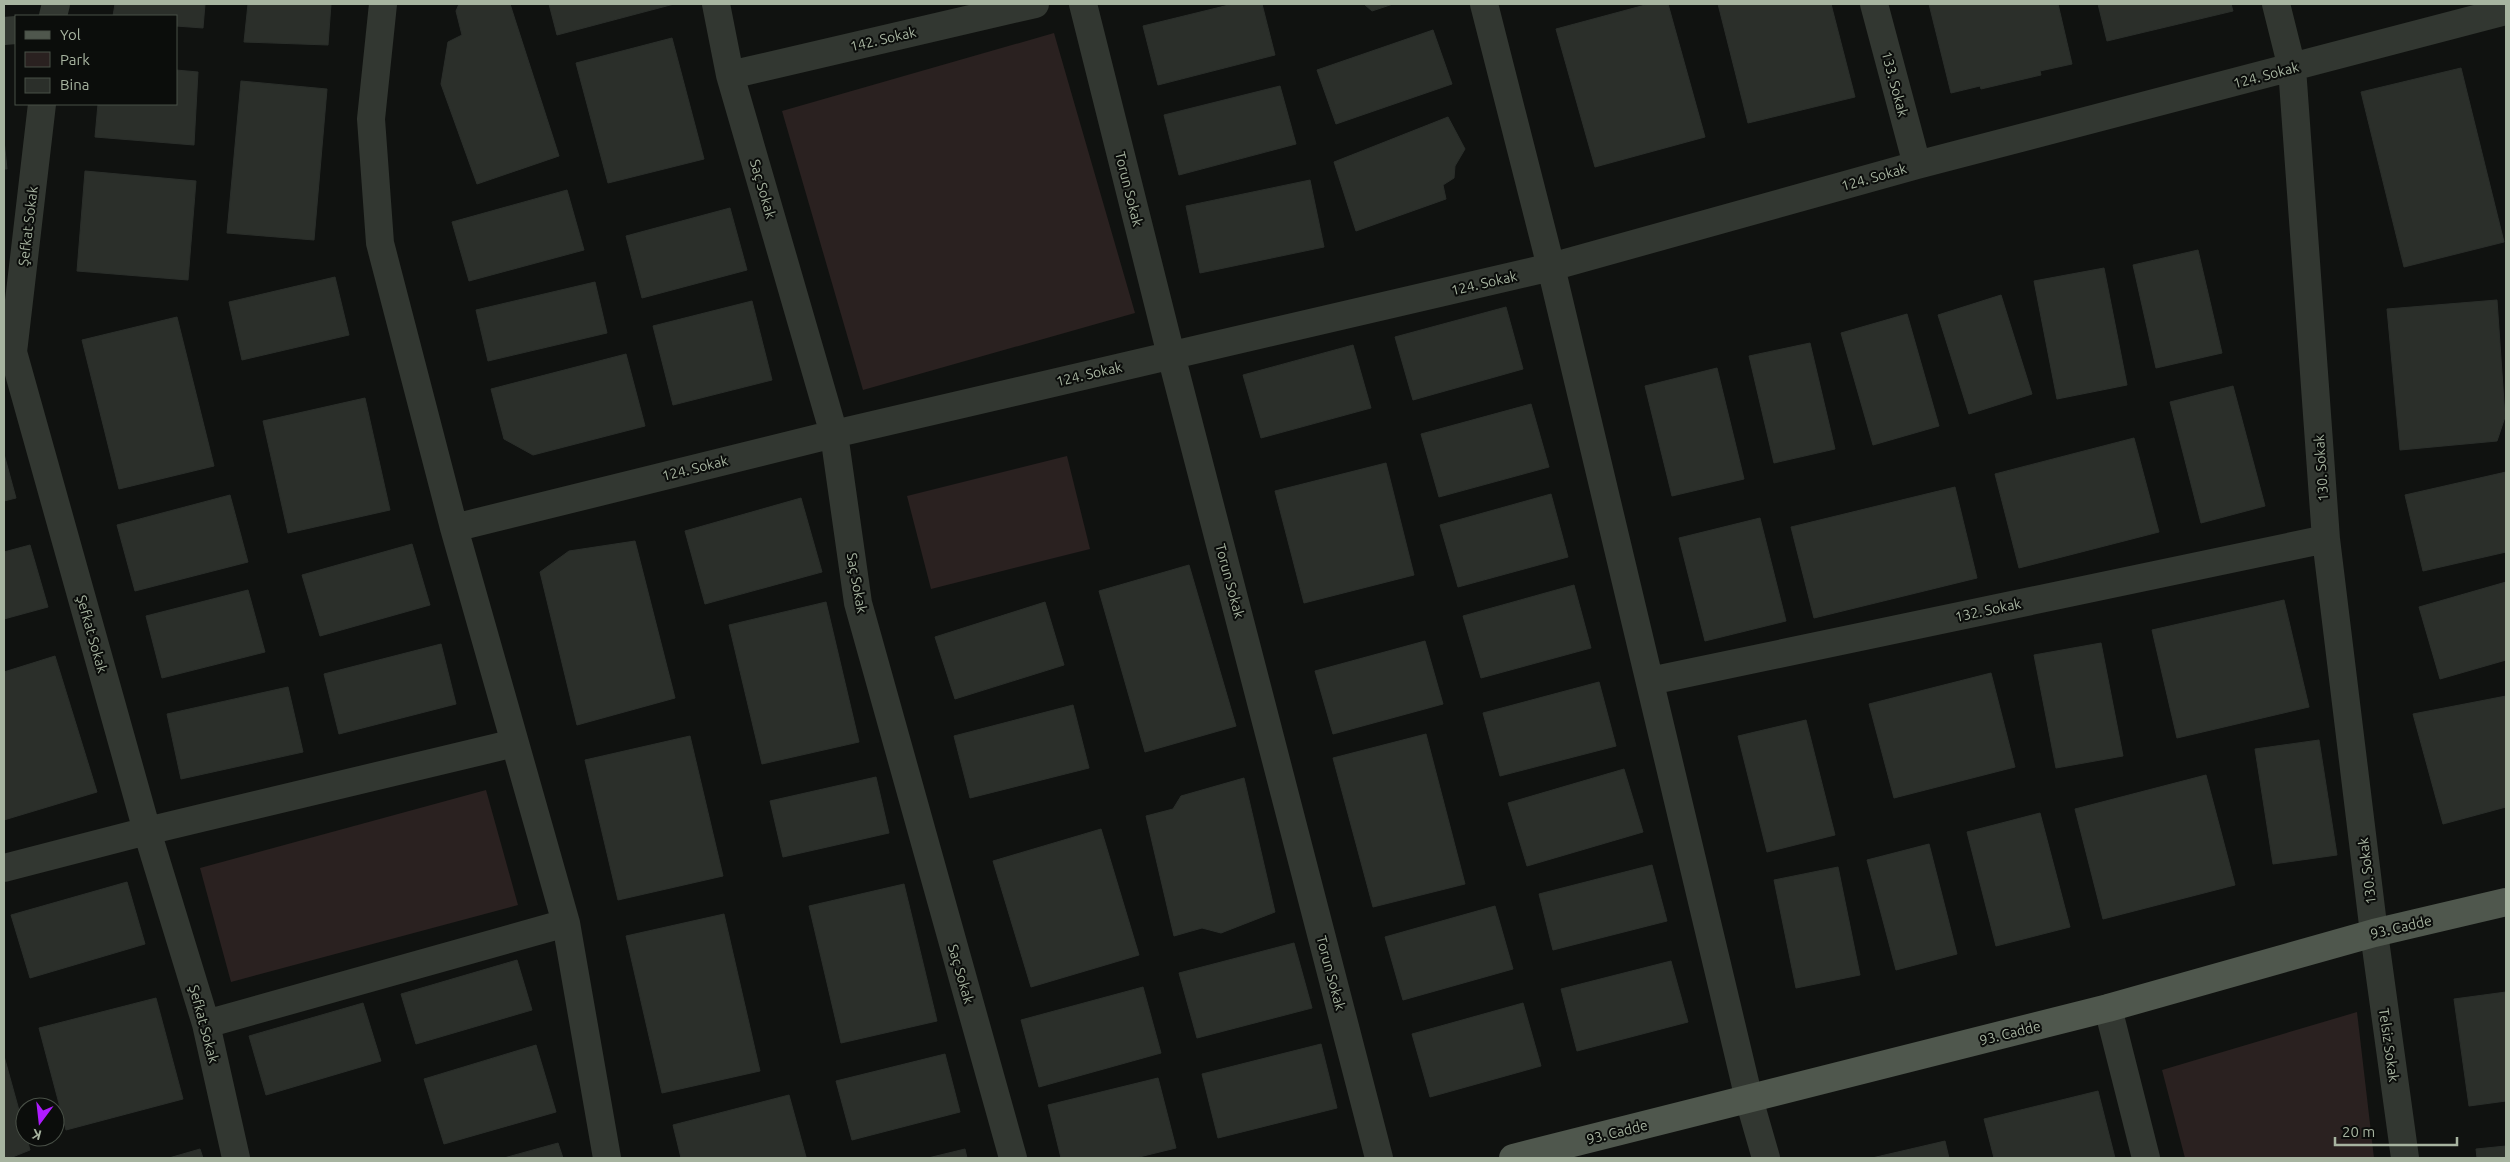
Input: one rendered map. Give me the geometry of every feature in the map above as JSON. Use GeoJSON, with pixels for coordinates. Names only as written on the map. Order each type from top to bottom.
{"type":"FeatureCollection","features":[{"type":"Feature","properties":{"kind":"main road","name":"93. Cadde"},"geometry":{"type":"LineString","coordinates":[[1513,1158],[2108,1008],[2374,932],[2506,902]]}},
{"type":"Feature","properties":{"kind":"street"},"geometry":{"type":"LineString","coordinates":[[383,4],[371,118],[380,243],[454,528],[566,922],[607,1158]]}},
{"type":"Feature","properties":{"kind":"street","name":"Saç Sokak"},"geometry":{"type":"LineString","coordinates":[[716,4],[730,75],[834,434],[858,603],[1012,1158]]}},
{"type":"Feature","properties":{"kind":"street","name":"142. Sokak"},"geometry":{"type":"LineString","coordinates":[[730,75],[1035,4]]}},
{"type":"Feature","properties":{"kind":"street","name":"Torun Sokak"},"geometry":{"type":"LineString","coordinates":[[1083,4],[1171,355],[1379,1158]]}},
{"type":"Feature","properties":{"kind":"street"},"geometry":{"type":"LineString","coordinates":[[1484,4],[1551,267],[1749,1099],[1766,1158]]}},
{"type":"Feature","properties":{"kind":"street","name":"133. Sokak"},"geometry":{"type":"LineString","coordinates":[[1874,4],[1917,165]]}},
{"type":"Feature","properties":{"kind":"street","name":"130. Sokak"},"geometry":{"type":"LineString","coordinates":[[2276,4],[2292,68],[2326,539],[2374,932]]}},
{"type":"Feature","properties":{"kind":"street","name":"124. Sokak"},"geometry":{"type":"LineString","coordinates":[[454,528],[834,434],[1551,267],[1917,165],[2292,68],[2506,10]]}},
{"type":"Feature","properties":{"kind":"street","name":"Şefkat Sokak"},"geometry":{"type":"LineString","coordinates":[[42,105],[13,352],[147,831],[206,1024],[236,1158]]}},
{"type":"Feature","properties":{"kind":"street","name":"132. Sokak"},"geometry":{"type":"LineString","coordinates":[[1650,680],[2326,539]]}},
{"type":"Feature","properties":{"kind":"street"},"geometry":{"type":"LineString","coordinates":[[4,868],[147,831],[515,743]]}},
{"type":"Feature","properties":{"kind":"street"},"geometry":{"type":"LineString","coordinates":[[206,1024],[566,922]]}},
{"type":"Feature","properties":{"kind":"street","name":"Telsiz Sokak"},"geometry":{"type":"LineString","coordinates":[[2374,932],[2405,1158]]}},
{"type":"Feature","properties":{"kind":"street"},"geometry":{"type":"LineString","coordinates":[[2108,1008],[2146,1158]]}},
{"type":"Feature","properties":{"kind":"green space"},"geometry":{"type":"Polygon","coordinates":[[[1054,33],[1135,313],[863,390],[782,111],[1054,33]]]}},
{"type":"Feature","properties":{"kind":"green space"},"geometry":{"type":"Polygon","coordinates":[[[1067,456],[1090,549],[931,589],[907,496],[1067,456]]]}},
{"type":"Feature","properties":{"kind":"green space"},"geometry":{"type":"Polygon","coordinates":[[[486,790],[518,905],[231,982],[200,868],[486,790]]]}},
{"type":"Feature","properties":{"kind":"green space"},"geometry":{"type":"Polygon","coordinates":[[[2357,1012],[2374,1158],[2185,1158],[2162,1070],[2357,1012]]]}},
{"type":"Feature","properties":{"kind":"building"},"geometry":{"type":"Polygon","coordinates":[[[115,4],[205,4],[203,28],[178,26],[178,15],[113,15],[115,4]]]}},
{"type":"Feature","properties":{"kind":"building"},"geometry":{"type":"Polygon","coordinates":[[[248,4],[331,4],[328,45],[244,42],[248,4]]]}},
{"type":"Feature","properties":{"kind":"building"},"geometry":{"type":"Polygon","coordinates":[[[459,4],[510,4],[559,156],[477,184],[441,84],[448,42],[462,35],[456,11],[459,4]]]}},
{"type":"Feature","properties":{"kind":"building"},"geometry":{"type":"Polygon","coordinates":[[[549,4],[674,4],[557,35],[549,4]]]}},
{"type":"Feature","properties":{"kind":"building"},"geometry":{"type":"Polygon","coordinates":[[[1233,4],[1262,4],[1275,55],[1158,85],[1143,26],[1233,4]]]}},
{"type":"Feature","properties":{"kind":"building"},"geometry":{"type":"Polygon","coordinates":[[[1364,4],[1393,4],[1372,11],[1364,4]]]}},
{"type":"Feature","properties":{"kind":"building"},"geometry":{"type":"Polygon","coordinates":[[[1649,4],[1668,4],[1705,137],[1595,167],[1556,29],[1649,4]]]}},
{"type":"Feature","properties":{"kind":"building"},"geometry":{"type":"Polygon","coordinates":[[[1718,4],[1831,4],[1855,97],[1748,123],[1718,4]]]}},
{"type":"Feature","properties":{"kind":"building"},"geometry":{"type":"Polygon","coordinates":[[[1929,4],[2058,4],[2072,64],[2040,71],[2041,75],[1981,89],[1980,86],[1951,93],[1929,4]]]}},
{"type":"Feature","properties":{"kind":"building"},"geometry":{"type":"Polygon","coordinates":[[[2098,4],[2231,4],[2233,11],[2107,41],[2098,4]]]}},
{"type":"Feature","properties":{"kind":"building"},"geometry":{"type":"Polygon","coordinates":[[[1433,30],[1452,84],[1336,124],[1317,70],[1433,30]]]}},
{"type":"Feature","properties":{"kind":"building"},"geometry":{"type":"Polygon","coordinates":[[[672,38],[704,159],[608,183],[576,63],[672,38]]]}},
{"type":"Feature","properties":{"kind":"building"},"geometry":{"type":"Polygon","coordinates":[[[2461,68],[2504,242],[2404,267],[2361,92],[2461,68]]]}},
{"type":"Feature","properties":{"kind":"building"},"geometry":{"type":"Polygon","coordinates":[[[178,70],[198,72],[194,145],[95,137],[98,105],[178,105],[178,70]]]}},
{"type":"Feature","properties":{"kind":"building"},"geometry":{"type":"Polygon","coordinates":[[[241,81],[327,89],[314,240],[227,233],[241,81]]]}},
{"type":"Feature","properties":{"kind":"building"},"geometry":{"type":"Polygon","coordinates":[[[1280,86],[1296,144],[1179,175],[1164,115],[1280,86]]]}},
{"type":"Feature","properties":{"kind":"building"},"geometry":{"type":"Polygon","coordinates":[[[1448,117],[1465,149],[1455,166],[1454,178],[1443,185],[1446,199],[1356,231],[1334,162],[1448,117]]]}},
{"type":"Feature","properties":{"kind":"building"},"geometry":{"type":"Polygon","coordinates":[[[4,140],[7,169],[4,169],[4,140]]]}},
{"type":"Feature","properties":{"kind":"building"},"geometry":{"type":"Polygon","coordinates":[[[85,171],[196,181],[188,280],[77,271],[85,171]]]}},
{"type":"Feature","properties":{"kind":"building"},"geometry":{"type":"Polygon","coordinates":[[[1310,180],[1324,247],[1200,273],[1186,206],[1310,180]]]}},
{"type":"Feature","properties":{"kind":"building"},"geometry":{"type":"Polygon","coordinates":[[[567,190],[584,250],[469,281],[452,222],[567,190]]]}},
{"type":"Feature","properties":{"kind":"building"},"geometry":{"type":"Polygon","coordinates":[[[730,208],[747,270],[642,298],[626,236],[730,208]]]}},
{"type":"Feature","properties":{"kind":"building"},"geometry":{"type":"Polygon","coordinates":[[[2198,250],[2222,353],[2156,368],[2133,265],[2198,250]]]}},
{"type":"Feature","properties":{"kind":"building"},"geometry":{"type":"Polygon","coordinates":[[[2104,268],[2127,385],[2057,399],[2034,281],[2104,268]]]}},
{"type":"Feature","properties":{"kind":"building"},"geometry":{"type":"Polygon","coordinates":[[[335,277],[349,335],[242,360],[229,302],[335,277]]]}},
{"type":"Feature","properties":{"kind":"building"},"geometry":{"type":"Polygon","coordinates":[[[595,282],[607,333],[488,361],[476,310],[595,282]]]}},
{"type":"Feature","properties":{"kind":"building"},"geometry":{"type":"Polygon","coordinates":[[[2001,295],[2032,394],[1969,414],[1938,315],[2001,295]]]}},
{"type":"Feature","properties":{"kind":"building"},"geometry":{"type":"Polygon","coordinates":[[[2497,300],[2505,417],[2497,441],[2400,450],[2387,309],[2497,300]]]}},
{"type":"Feature","properties":{"kind":"building"},"geometry":{"type":"Polygon","coordinates":[[[752,301],[772,380],[673,405],[653,326],[752,301]]]}},
{"type":"Feature","properties":{"kind":"building"},"geometry":{"type":"Polygon","coordinates":[[[1506,307],[1523,369],[1413,400],[1395,337],[1506,307]]]}},
{"type":"Feature","properties":{"kind":"building"},"geometry":{"type":"Polygon","coordinates":[[[1907,314],[1939,426],[1873,445],[1841,333],[1907,314]]]}},
{"type":"Feature","properties":{"kind":"building"},"geometry":{"type":"Polygon","coordinates":[[[177,317],[214,466],[119,489],[82,340],[177,317]]]}},
{"type":"Feature","properties":{"kind":"building"},"geometry":{"type":"Polygon","coordinates":[[[1810,343],[1835,449],[1774,463],[1749,356],[1810,343]]]}},
{"type":"Feature","properties":{"kind":"building"},"geometry":{"type":"Polygon","coordinates":[[[1353,345],[1371,408],[1261,438],[1243,375],[1353,345]]]}},
{"type":"Feature","properties":{"kind":"building"},"geometry":{"type":"Polygon","coordinates":[[[626,354],[645,426],[533,455],[504,439],[491,389],[626,354]]]}},
{"type":"Feature","properties":{"kind":"building"},"geometry":{"type":"Polygon","coordinates":[[[1717,368],[1744,479],[1672,496],[1645,386],[1717,368]]]}},
{"type":"Feature","properties":{"kind":"building"},"geometry":{"type":"Polygon","coordinates":[[[2233,386],[2265,506],[2201,523],[2170,402],[2233,386]]]}},
{"type":"Feature","properties":{"kind":"building"},"geometry":{"type":"Polygon","coordinates":[[[365,398],[390,510],[288,533],[263,421],[365,398]]]}},
{"type":"Feature","properties":{"kind":"building"},"geometry":{"type":"Polygon","coordinates":[[[1531,404],[1549,467],[1439,497],[1421,434],[1531,404]]]}},
{"type":"Feature","properties":{"kind":"building"},"geometry":{"type":"Polygon","coordinates":[[[2134,438],[2159,532],[2019,568],[1995,474],[2134,438]]]}},
{"type":"Feature","properties":{"kind":"building"},"geometry":{"type":"Polygon","coordinates":[[[4,454],[16,498],[4,501],[4,454]]]}},
{"type":"Feature","properties":{"kind":"building"},"geometry":{"type":"Polygon","coordinates":[[[1386,463],[1414,575],[1304,603],[1275,491],[1386,463]]]}},
{"type":"Feature","properties":{"kind":"building"},"geometry":{"type":"Polygon","coordinates":[[[2506,472],[2506,552],[2423,571],[2405,495],[2506,472]]]}},
{"type":"Feature","properties":{"kind":"building"},"geometry":{"type":"Polygon","coordinates":[[[1955,487],[1977,578],[1814,618],[1791,527],[1955,487]]]}},
{"type":"Feature","properties":{"kind":"building"},"geometry":{"type":"Polygon","coordinates":[[[1551,494],[1568,557],[1458,587],[1440,525],[1551,494]]]}},
{"type":"Feature","properties":{"kind":"building"},"geometry":{"type":"Polygon","coordinates":[[[230,495],[248,562],[135,591],[117,525],[230,495]]]}},
{"type":"Feature","properties":{"kind":"building"},"geometry":{"type":"Polygon","coordinates":[[[801,498],[822,572],[705,604],[685,531],[801,498]]]}},
{"type":"Feature","properties":{"kind":"building"},"geometry":{"type":"Polygon","coordinates":[[[1760,518],[1786,621],[1705,641],[1679,538],[1760,518]]]}},
{"type":"Feature","properties":{"kind":"building"},"geometry":{"type":"Polygon","coordinates":[[[635,541],[675,698],[577,725],[540,572],[569,551],[635,541]]]}},
{"type":"Feature","properties":{"kind":"building"},"geometry":{"type":"Polygon","coordinates":[[[412,544],[430,605],[320,636],[302,575],[412,544]]]}},
{"type":"Feature","properties":{"kind":"building"},"geometry":{"type":"Polygon","coordinates":[[[30,545],[48,607],[4,619],[4,552],[30,545]]]}},
{"type":"Feature","properties":{"kind":"building"},"geometry":{"type":"Polygon","coordinates":[[[1189,565],[1236,726],[1145,752],[1099,591],[1189,565]]]}},
{"type":"Feature","properties":{"kind":"building"},"geometry":{"type":"Polygon","coordinates":[[[2506,582],[2506,660],[2440,679],[2419,607],[2506,582]]]}},
{"type":"Feature","properties":{"kind":"building"},"geometry":{"type":"Polygon","coordinates":[[[1574,585],[1591,648],[1481,678],[1463,616],[1574,585]]]}},
{"type":"Feature","properties":{"kind":"building"},"geometry":{"type":"Polygon","coordinates":[[[248,590],[265,652],[162,678],[146,616],[248,590]]]}},
{"type":"Feature","properties":{"kind":"building"},"geometry":{"type":"Polygon","coordinates":[[[2284,600],[2309,707],[2177,738],[2152,630],[2284,600]]]}},
{"type":"Feature","properties":{"kind":"building"},"geometry":{"type":"Polygon","coordinates":[[[826,602],[859,742],[762,764],[729,625],[826,602]]]}},
{"type":"Feature","properties":{"kind":"building"},"geometry":{"type":"Polygon","coordinates":[[[1045,602],[1064,665],[955,699],[935,637],[1045,602]]]}},
{"type":"Feature","properties":{"kind":"building"},"geometry":{"type":"Polygon","coordinates":[[[1425,641],[1443,704],[1333,734],[1315,671],[1425,641]]]}},
{"type":"Feature","properties":{"kind":"building"},"geometry":{"type":"Polygon","coordinates":[[[2101,643],[2123,756],[2056,768],[2034,655],[2101,643]]]}},
{"type":"Feature","properties":{"kind":"building"},"geometry":{"type":"Polygon","coordinates":[[[441,644],[456,704],[339,734],[324,674],[441,644]]]}},
{"type":"Feature","properties":{"kind":"building"},"geometry":{"type":"Polygon","coordinates":[[[55,656],[97,792],[4,820],[4,672],[55,656]]]}},
{"type":"Feature","properties":{"kind":"building"},"geometry":{"type":"Polygon","coordinates":[[[1991,673],[2015,767],[1894,798],[1869,704],[1991,673]]]}},
{"type":"Feature","properties":{"kind":"building"},"geometry":{"type":"Polygon","coordinates":[[[1599,682],[1616,746],[1500,776],[1483,713],[1599,682]]]}},
{"type":"Feature","properties":{"kind":"building"},"geometry":{"type":"Polygon","coordinates":[[[288,687],[303,752],[181,779],[167,714],[288,687]]]}},
{"type":"Feature","properties":{"kind":"building"},"geometry":{"type":"Polygon","coordinates":[[[2506,696],[2506,807],[2443,824],[2413,714],[2506,696]]]}},
{"type":"Feature","properties":{"kind":"building"},"geometry":{"type":"Polygon","coordinates":[[[1073,705],[1089,768],[970,798],[954,736],[1073,705]]]}},
{"type":"Feature","properties":{"kind":"building"},"geometry":{"type":"Polygon","coordinates":[[[1806,720],[1835,835],[1767,852],[1738,736],[1806,720]]]}},
{"type":"Feature","properties":{"kind":"building"},"geometry":{"type":"Polygon","coordinates":[[[1426,734],[1465,884],[1373,907],[1333,758],[1426,734]]]}},
{"type":"Feature","properties":{"kind":"building"},"geometry":{"type":"Polygon","coordinates":[[[690,736],[723,876],[618,900],[585,760],[690,736]]]}},
{"type":"Feature","properties":{"kind":"building"},"geometry":{"type":"Polygon","coordinates":[[[2319,740],[2337,855],[2273,864],[2255,749],[2319,740]]]}},
{"type":"Feature","properties":{"kind":"building"},"geometry":{"type":"Polygon","coordinates":[[[1624,769],[1643,832],[1527,866],[1508,803],[1624,769]]]}},
{"type":"Feature","properties":{"kind":"building"},"geometry":{"type":"Polygon","coordinates":[[[2206,775],[2235,885],[2103,919],[2075,809],[2206,775]]]}},
{"type":"Feature","properties":{"kind":"building"},"geometry":{"type":"Polygon","coordinates":[[[876,777],[889,833],[783,857],[770,801],[876,777]]]}},
{"type":"Feature","properties":{"kind":"building"},"geometry":{"type":"Polygon","coordinates":[[[1244,778],[1275,912],[1221,933],[1202,928],[1174,936],[1146,816],[1173,809],[1181,796],[1244,778]]]}},
{"type":"Feature","properties":{"kind":"building"},"geometry":{"type":"Polygon","coordinates":[[[2040,813],[2070,927],[1996,946],[1967,832],[2040,813]]]}},
{"type":"Feature","properties":{"kind":"building"},"geometry":{"type":"Polygon","coordinates":[[[1101,829],[1139,955],[1031,987],[993,861],[1101,829]]]}},
{"type":"Feature","properties":{"kind":"building"},"geometry":{"type":"Polygon","coordinates":[[[1929,844],[1957,954],[1896,970],[1867,860],[1929,844]]]}},
{"type":"Feature","properties":{"kind":"building"},"geometry":{"type":"Polygon","coordinates":[[[1652,865],[1667,921],[1553,950],[1539,894],[1652,865]]]}},
{"type":"Feature","properties":{"kind":"building"},"geometry":{"type":"Polygon","coordinates":[[[1838,867],[1860,975],[1796,988],[1774,880],[1838,867]]]}},
{"type":"Feature","properties":{"kind":"building"},"geometry":{"type":"Polygon","coordinates":[[[127,882],[145,944],[30,978],[11,915],[127,882]]]}},
{"type":"Feature","properties":{"kind":"building"},"geometry":{"type":"Polygon","coordinates":[[[904,884],[937,1021],[841,1043],[809,906],[904,884]]]}},
{"type":"Feature","properties":{"kind":"building"},"geometry":{"type":"Polygon","coordinates":[[[1495,906],[1513,969],[1403,1000],[1385,937],[1495,906]]]}},
{"type":"Feature","properties":{"kind":"building"},"geometry":{"type":"Polygon","coordinates":[[[724,914],[760,1071],[662,1093],[626,936],[724,914]]]}},
{"type":"Feature","properties":{"kind":"building"},"geometry":{"type":"Polygon","coordinates":[[[1294,943],[1312,1008],[1197,1038],[1179,973],[1294,943]]]}},
{"type":"Feature","properties":{"kind":"building"},"geometry":{"type":"Polygon","coordinates":[[[517,960],[532,1010],[416,1044],[401,994],[517,960]]]}},
{"type":"Feature","properties":{"kind":"building"},"geometry":{"type":"Polygon","coordinates":[[[1671,961],[1688,1022],[1577,1051],[1561,989],[1671,961]]]}},
{"type":"Feature","properties":{"kind":"building"},"geometry":{"type":"Polygon","coordinates":[[[1143,987],[1161,1053],[1039,1087],[1021,1020],[1143,987]]]}},
{"type":"Feature","properties":{"kind":"building"},"geometry":{"type":"Polygon","coordinates":[[[2506,992],[2506,1101],[2469,1106],[2454,999],[2506,992]]]}},
{"type":"Feature","properties":{"kind":"building"},"geometry":{"type":"Polygon","coordinates":[[[156,998],[183,1099],[66,1130],[65,1097],[57,1097],[39,1028],[156,998]]]}},
{"type":"Feature","properties":{"kind":"building"},"geometry":{"type":"Polygon","coordinates":[[[363,1003],[381,1061],[266,1095],[249,1036],[363,1003]]]}},
{"type":"Feature","properties":{"kind":"building"},"geometry":{"type":"Polygon","coordinates":[[[1523,1003],[1541,1066],[1430,1097],[1412,1034],[1523,1003]]]}},
{"type":"Feature","properties":{"kind":"building"},"geometry":{"type":"Polygon","coordinates":[[[1321,1044],[1337,1108],[1218,1138],[1202,1074],[1321,1044]]]}},
{"type":"Feature","properties":{"kind":"building"},"geometry":{"type":"Polygon","coordinates":[[[536,1045],[556,1112],[444,1144],[424,1079],[536,1045]]]}},
{"type":"Feature","properties":{"kind":"building"},"geometry":{"type":"Polygon","coordinates":[[[945,1054],[960,1112],[852,1140],[836,1081],[945,1054]]]}},
{"type":"Feature","properties":{"kind":"building"},"geometry":{"type":"Polygon","coordinates":[[[4,1056],[15,1097],[15,1147],[29,1147],[30,1150],[10,1158],[4,1158],[4,1056]]]}},
{"type":"Feature","properties":{"kind":"building"},"geometry":{"type":"Polygon","coordinates":[[[1158,1078],[1176,1148],[1135,1158],[1061,1158],[1048,1105],[1158,1078]]]}},
{"type":"Feature","properties":{"kind":"building"},"geometry":{"type":"Polygon","coordinates":[[[2098,1091],[2115,1158],[1994,1158],[1984,1119],[2098,1091]]]}},
{"type":"Feature","properties":{"kind":"building"},"geometry":{"type":"Polygon","coordinates":[[[789,1095],[806,1157],[681,1158],[673,1125],[789,1095]]]}},
{"type":"Feature","properties":{"kind":"building"},"geometry":{"type":"Polygon","coordinates":[[[1945,1141],[1949,1158],[1872,1158],[1945,1141]]]}},
{"type":"Feature","properties":{"kind":"building"},"geometry":{"type":"Polygon","coordinates":[[[558,1143],[563,1158],[504,1158],[558,1143]]]}},
{"type":"Feature","properties":{"kind":"building"},"geometry":{"type":"Polygon","coordinates":[[[2506,1146],[2506,1158],[2477,1158],[2476,1149],[2506,1146]]]}},
{"type":"Feature","properties":{"kind":"building"},"geometry":{"type":"Polygon","coordinates":[[[200,1149],[203,1158],[169,1158],[200,1149]]]}},
{"type":"Feature","properties":{"kind":"building"},"geometry":{"type":"Polygon","coordinates":[[[965,1149],[967,1158],[928,1158],[965,1149]]]}}]}
